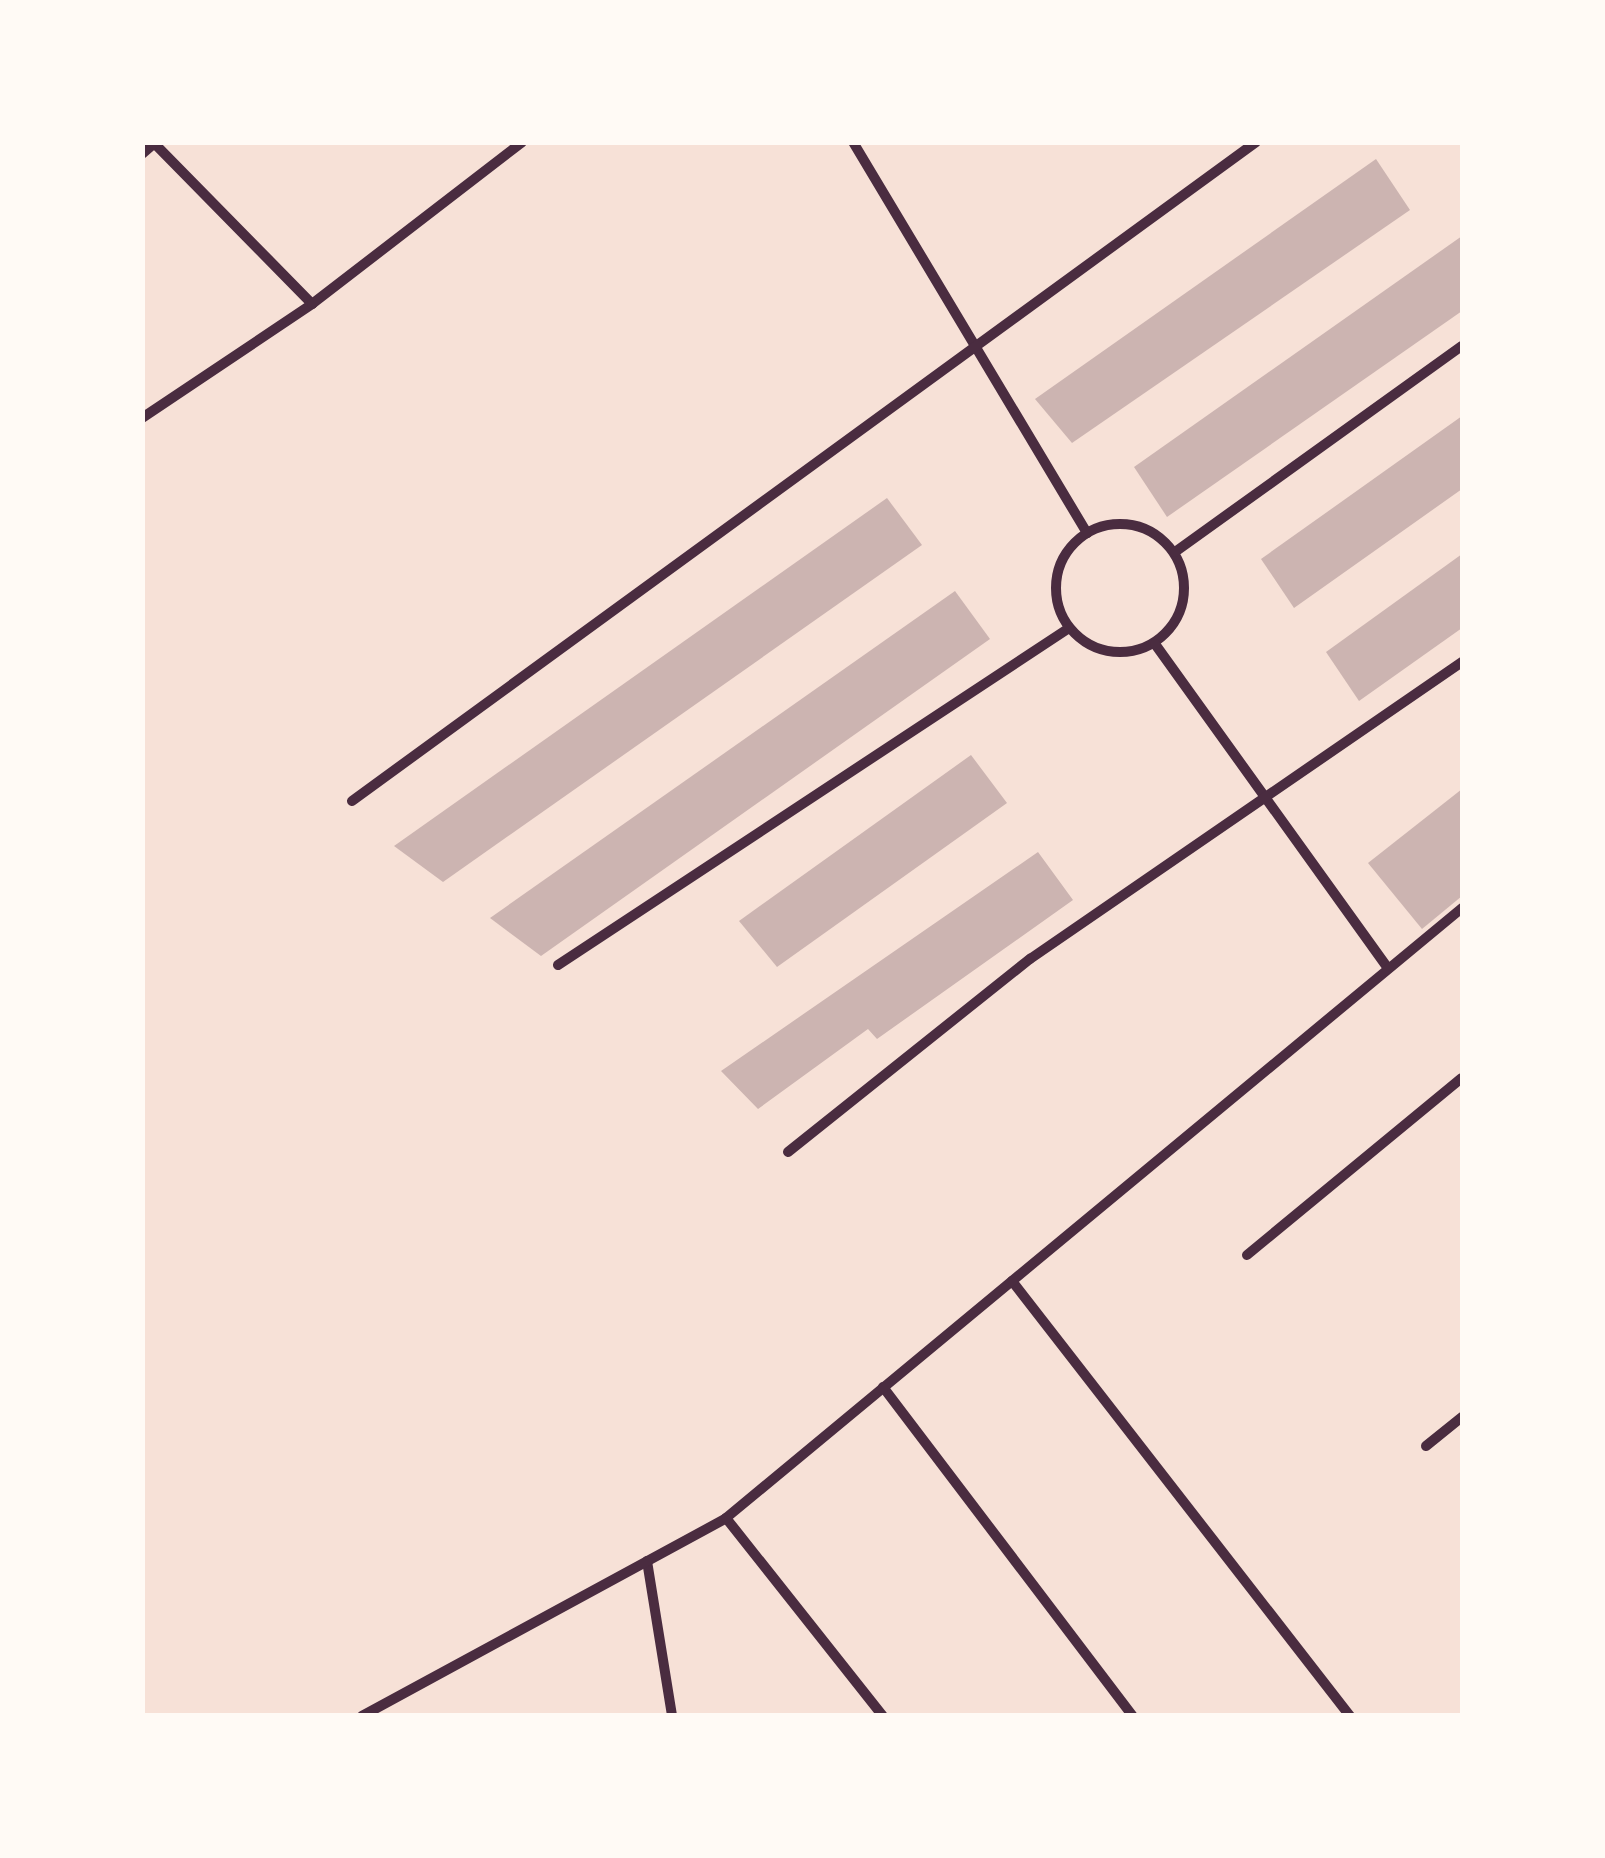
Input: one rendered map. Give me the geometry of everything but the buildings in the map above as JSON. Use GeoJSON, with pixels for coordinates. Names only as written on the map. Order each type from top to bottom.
{"type":"FeatureCollection","features":[{"type":"Feature","properties":{"kind":"street"},"geometry":{"type":"LineString","coordinates":[[142,418],[312,304],[522,142]]}},
{"type":"Feature","properties":{"kind":"street"},"geometry":{"type":"LineString","coordinates":[[853,142],[970,348],[1087,532]]}},
{"type":"Feature","properties":{"kind":"street"},"geometry":{"type":"LineString","coordinates":[[352,801],[1256,142]]}},
{"type":"Feature","properties":{"kind":"street"},"geometry":{"type":"LineString","coordinates":[[142,154],[154,143],[312,304]]}},
{"type":"Feature","properties":{"kind":"street"},"geometry":{"type":"LineString","coordinates":[[1175,552],[1462,346]]}},
{"type":"Feature","properties":{"kind":"street"},"geometry":{"type":"LineString","coordinates":[[1136,525],[1175,552],[1186,585],[1178,618],[1155,644],[1100,650],[1069,628],[1057,576],[1087,532],[1136,525]]}},
{"type":"Feature","properties":{"kind":"street"},"geometry":{"type":"LineString","coordinates":[[558,966],[1069,628]]}},
{"type":"Feature","properties":{"kind":"street"},"geometry":{"type":"LineString","coordinates":[[1155,644],[1388,966]]}},
{"type":"Feature","properties":{"kind":"street"},"geometry":{"type":"LineString","coordinates":[[788,1152],[1030,960],[1462,662]]}},
{"type":"Feature","properties":{"kind":"street"},"geometry":{"type":"LineString","coordinates":[[362,1716],[726,1518],[1462,908]]}},
{"type":"Feature","properties":{"kind":"street"},"geometry":{"type":"LineString","coordinates":[[1247,1255],[1462,1078]]}},
{"type":"Feature","properties":{"kind":"street"},"geometry":{"type":"LineString","coordinates":[[1012,1281],[1350,1716]]}},
{"type":"Feature","properties":{"kind":"street"},"geometry":{"type":"LineString","coordinates":[[884,1387],[1134,1716]]}},
{"type":"Feature","properties":{"kind":"street"},"geometry":{"type":"LineString","coordinates":[[1426,1446],[1462,1417]]}},
{"type":"Feature","properties":{"kind":"street"},"geometry":{"type":"LineString","coordinates":[[726,1518],[884,1716]]}},
{"type":"Feature","properties":{"kind":"street"},"geometry":{"type":"LineString","coordinates":[[647,1561],[672,1716]]}}]}
